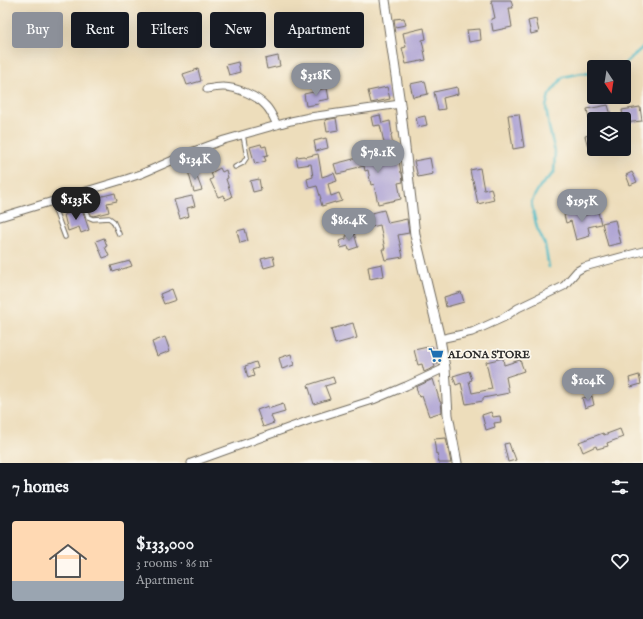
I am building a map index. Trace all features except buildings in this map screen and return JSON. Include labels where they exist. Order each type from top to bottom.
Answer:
[{"type":"street","points":[[385,0],[400,104],[415,235],[440,339],[445,368],[448,415],[457,463]]},
{"type":"street","points":[[207,89],[223,87],[233,88],[251,95],[265,105],[271,112],[277,125]]},
{"type":"street","points":[[0,217],[136,176],[224,140],[291,121],[400,104]]},
{"type":"street","points":[[440,339],[472,332],[503,318],[518,308],[564,286],[577,271],[584,267],[643,251]]},
{"type":"street","points":[[191,463],[310,420],[373,400],[445,368]]},
{"type":"lane","points":[[235,167],[243,163],[247,158],[243,135]]},
{"type":"lane","points":[[80,193],[88,217],[93,219],[109,218],[113,221],[119,234]]},
{"type":"lane","points":[[52,202],[65,237]]},
{"type":"waterway","points":[[629,60],[643,47]]},
{"type":"waterway","points":[[549,267],[545,245],[537,228],[531,202],[540,186],[554,173],[555,152],[546,107],[549,95],[563,77],[587,73]]},
{"type":"place","name":"ALONA STORE","points":[[436,355]]}]
